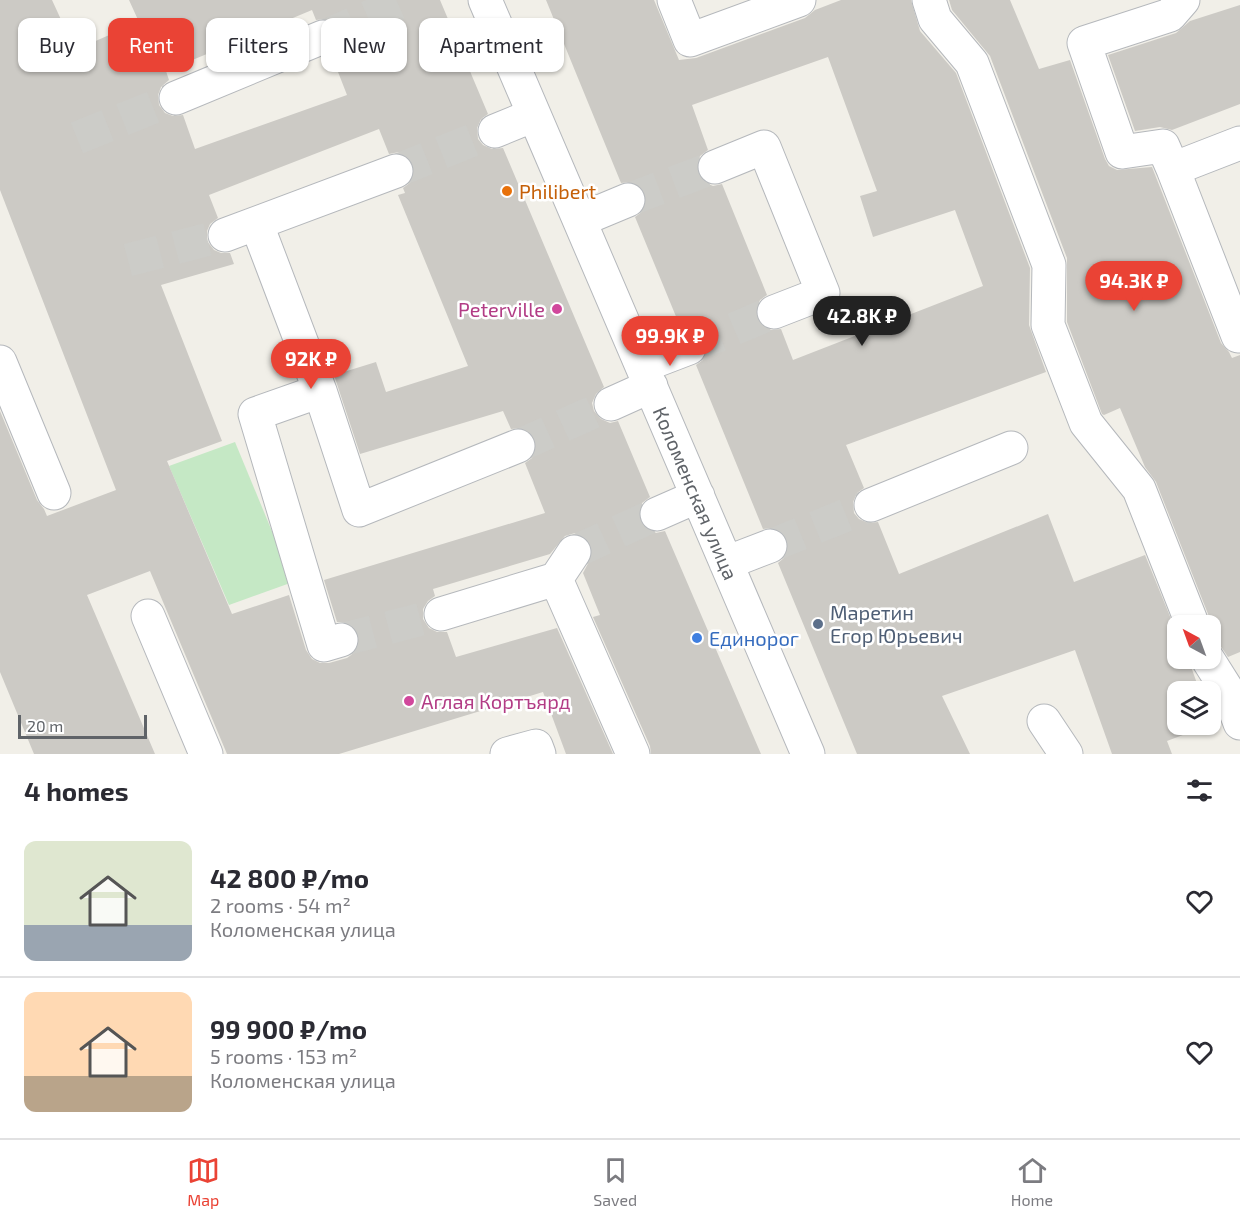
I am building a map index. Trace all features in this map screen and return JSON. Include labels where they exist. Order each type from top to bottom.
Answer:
[{"type":"street","name":"Коломенская улица","points":[[486,0],[808,754]]},
{"type":"street","points":[[674,0],[690,40],[799,0]]},
{"type":"street","points":[[928,0],[935,19],[972,63],[1049,265],[1048,325],[1086,423],[1139,489],[1189,615]]},
{"type":"street","points":[[1183,0],[1170,15],[1084,42],[1122,153],[1163,146],[1238,336],[1240,335]]},
{"type":"street","points":[[176,98],[321,38]]},
{"type":"street","points":[[495,131],[534,115]]},
{"type":"street","points":[[1173,169],[1240,143]]},
{"type":"street","points":[[715,167],[764,147],[823,293],[774,312]]},
{"type":"street","points":[[225,236],[396,171]]},
{"type":"street","points":[[580,220],[628,200]]},
{"type":"street","points":[[257,225],[320,391],[360,510],[518,446]]},
{"type":"street","points":[[611,404],[646,376],[689,348]]},
{"type":"street","points":[[0,362],[54,493]]},
{"type":"street","points":[[320,391],[255,414],[324,645],[341,640]]},
{"type":"street","points":[[870,505],[1011,448]]},
{"type":"street","points":[[657,514],[698,496]]},
{"type":"street","points":[[726,563],[770,546]]},
{"type":"street","points":[[441,614],[556,579],[574,552]]},
{"type":"street","points":[[556,579],[633,754]]},
{"type":"street","points":[[148,616],[206,754]]},
{"type":"street","points":[[1214,669],[1229,693],[1240,723]]},
{"type":"street","points":[[1044,721],[1066,754]]},
{"type":"street","points":[[507,754],[536,746],[539,754]]},
{"type":"green space","points":[[235,442],[293,582],[229,605],[169,466]]},
{"type":"building","points":[[0,0],[52,0],[60,18],[18,18],[18,72],[96,72],[96,41],[108,36],[108,72],[166,72],[169,80],[161,87],[158,95],[159,105],[165,113],[173,116],[183,115],[195,149],[347,95],[338,72],[407,72],[407,18],[321,18],[316,20],[312,10],[293,18],[206,18],[206,54],[194,59],[194,18],[137,18],[129,0],[440,0],[448,18],[419,18],[419,72],[470,72],[488,114],[481,119],[477,128],[478,139],[483,145],[492,149],[503,148],[604,387],[596,394],[592,403],[594,411],[601,419],[610,423],[618,421],[650,497],[642,503],[638,513],[640,521],[646,529],[656,533],[665,531],[761,754],[651,754],[650,746],[593,617],[600,615],[583,573],[593,554],[591,544],[585,537],[575,533],[565,536],[550,554],[433,589],[435,596],[423,609],[423,619],[429,628],[437,632],[447,632],[456,657],[557,628],[613,754],[566,754],[543,692],[339,754],[227,754],[150,571],[87,595],[155,754],[34,754],[0,672],[0,411],[37,500],[47,516],[116,490],[0,190]],"holes":[[[379,129],[389,154],[399,152],[407,156],[414,165],[415,174],[411,182],[403,188],[405,193],[398,195],[468,366],[386,392],[376,362],[334,375],[360,454],[503,411],[511,429],[521,428],[530,432],[535,438],[536,449],[532,458],[525,463],[545,513],[324,580],[337,622],[346,622],[354,627],[359,634],[359,644],[355,652],[347,658],[320,663],[312,659],[306,650],[289,595],[232,614],[167,461],[222,441],[161,285],[234,264],[230,253],[214,250],[207,241],[210,224],[218,218],[209,195]]]},
{"type":"building","points":[[546,0],[654,0],[679,60],[696,58],[805,18],[815,10],[841,0],[911,0],[920,31],[956,73],[1030,268],[1029,325],[1046,372],[846,445],[864,488],[857,493],[853,502],[854,513],[859,519],[868,523],[878,522],[899,574],[1048,514],[1074,582],[1145,555],[1169,615],[1167,615],[1167,669],[1192,669],[1196,681],[1167,681],[1167,735],[1183,735],[1167,741],[1172,754],[1112,754],[1075,650],[942,696],[970,754],[857,754],[778,563],[785,557],[788,549],[787,539],[782,532],[773,528],[763,529],[696,365],[703,360],[707,352],[706,341],[701,334],[693,330],[682,331],[635,217],[643,211],[646,203],[645,193],[639,185],[631,182],[621,183],[564,44],[564,18],[553,18]],"holes":[[[828,57],[877,191],[860,196],[873,237],[955,210],[983,286],[793,360],[781,329],[771,330],[762,326],[757,319],[756,309],[760,300],[767,295],[722,184],[713,186],[704,182],[697,174],[696,165],[700,156],[708,150],[692,105]]]},
{"type":"building","points":[[949,0],[1010,0],[1039,69],[1070,60],[1109,166],[1117,170],[1152,167],[1221,343],[1232,358],[1240,355],[1240,652],[1228,657],[1221,647],[1221,615],[1208,615],[1156,482],[1145,467],[1120,408],[1102,414],[1067,322],[1067,258],[990,56],[952,10]]},
{"type":"building","points":[[1240,5],[1240,104],[1172,130],[1160,127],[1135,131],[1108,55],[1176,33],[1190,21]]},
{"type":"tunnel","points":[[366,18],[407,0]]},
{"type":"tunnel","points":[[77,138],[176,98]]},
{"type":"tunnel","points":[[396,171],[495,131]]},
{"type":"tunnel","points":[[628,200],[715,167]]},
{"type":"tunnel","points":[[128,260],[225,235]]},
{"type":"tunnel","points":[[689,348],[774,312]]},
{"type":"tunnel","points":[[518,446],[611,404]]},
{"type":"tunnel","points":[[770,546],[871,505]]},
{"type":"tunnel","points":[[574,552],[657,514]]},
{"type":"tunnel","points":[[341,640],[441,614]]},
{"type":"place","name":"Philibert","points":[[507,191]]},
{"type":"place","name":"Peterville","points":[[557,309]]},
{"type":"place","name":"Маретин Егор Юрьевич","points":[[818,624]]},
{"type":"place","name":"Единорог","points":[[697,638]]},
{"type":"place","name":"Аглая Кортъярд","points":[[409,701]]}]
